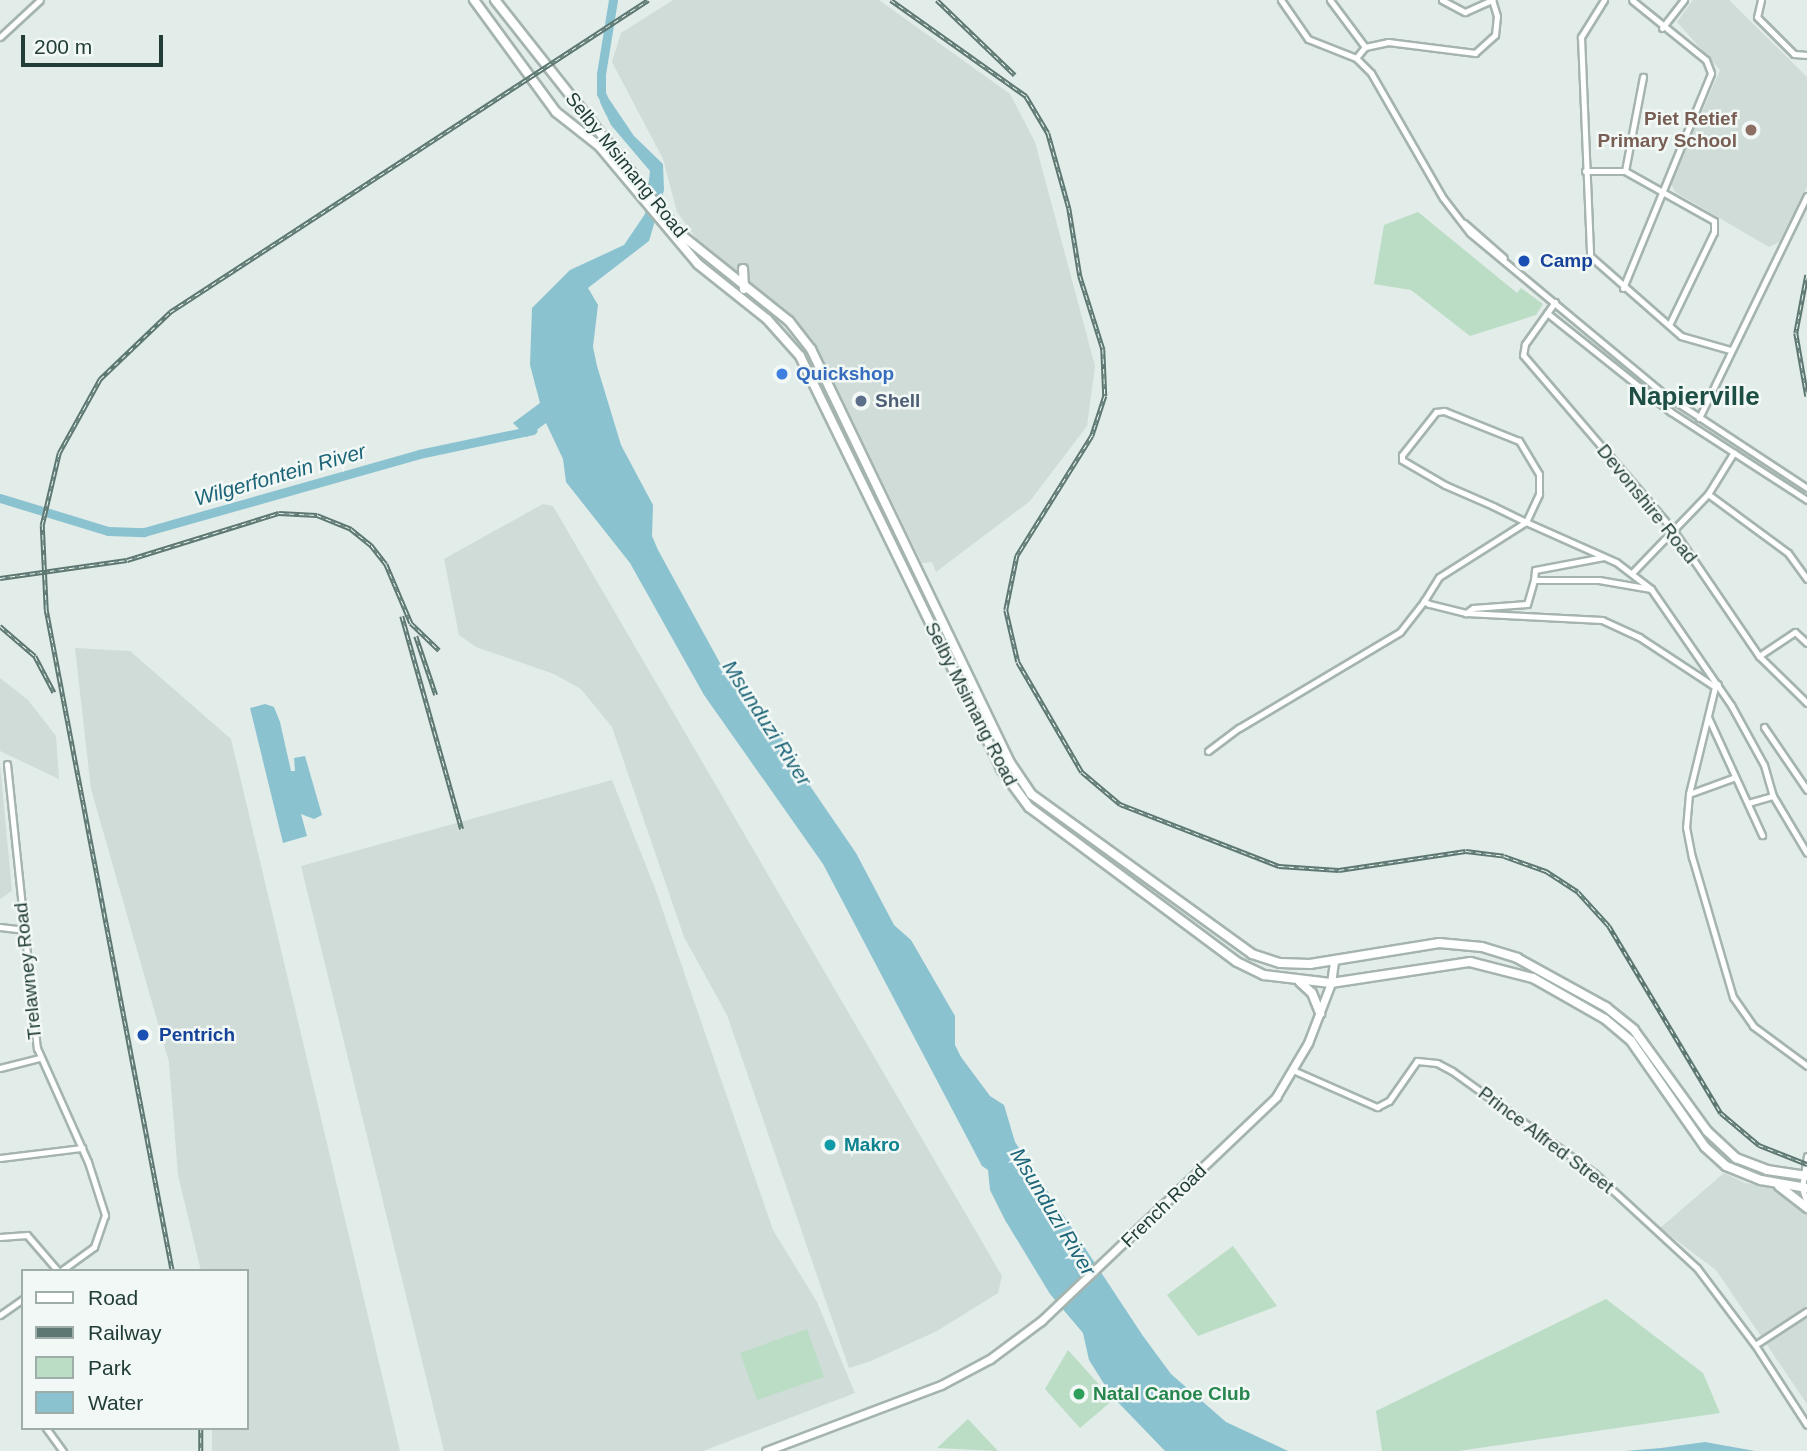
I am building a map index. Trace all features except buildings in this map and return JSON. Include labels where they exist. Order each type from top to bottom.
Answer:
[{"type":"main road","name":"Selby Msimang Road","points":[[474,0],[556,112],[598,146],[644,195]]},
{"type":"main road","name":"Selby Msimang Road","points":[[495,0],[667,224],[727,289],[779,330],[804,362],[1013,790],[1044,818],[1237,962],[1265,975],[1300,982],[1331,983],[1452,963],[1485,964],[1532,978],[1605,1019],[1631,1041],[1718,1160],[1736,1171],[1804,1188]]},
{"type":"main road","name":"Selby Msimang Road","points":[[667,224],[712,264],[789,321],[811,349],[1022,783],[1042,803],[1241,949],[1280,962],[1334,961],[1439,943],[1482,947],[1517,958],[1606,1007],[1634,1030],[1707,1131],[1736,1158],[1766,1170],[1805,1176]]},
{"type":"main road","points":[[712,264],[727,281],[727,289]]},
{"type":"main road","points":[[743,270],[744,289]]},
{"type":"main road","points":[[1300,982],[1312,993],[1320,1013]]},
{"type":"main road","points":[[1773,1182],[1807,1205]]},
{"type":"street","points":[[0,37],[40,0]]},
{"type":"street","points":[[1281,0],[1308,39],[1356,58],[1371,73],[1461,222],[1664,394],[1807,488]]},
{"type":"street","points":[[1330,0],[1365,47]]},
{"type":"street","points":[[1356,58],[1365,47],[1388,42],[1475,53],[1495,35],[1497,16],[1492,0],[1465,12],[1441,0]]},
{"type":"street","points":[[1604,0],[1581,37],[1590,256],[1623,288],[1689,340],[1730,350]]},
{"type":"street","points":[[1623,288],[1711,73],[1706,60],[1662,28],[1632,0]]},
{"type":"street","points":[[1662,28],[1684,0]]},
{"type":"street","points":[[1761,0],[1757,16],[1794,54],[1807,55]]},
{"type":"street","points":[[1625,171],[1643,77]]},
{"type":"street","points":[[1585,171],[1625,171],[1711,218],[1716,226],[1669,325]]},
{"type":"street","points":[[1699,418],[1807,196]]},
{"type":"street","name":"Devonshire Road","points":[[1555,302],[1525,344],[1523,355],[1673,530],[1759,656],[1807,704]]},
{"type":"street","points":[[1547,313],[1671,412],[1807,500]]},
{"type":"street","points":[[1208,751],[1240,727],[1400,632],[1424,601],[1433,583],[1448,570],[1527,522],[1541,482],[1524,445],[1451,412],[1436,412],[1404,451],[1402,460],[1527,522],[1604,557],[1632,573],[1651,589],[1756,748],[1773,796],[1807,853]]},
{"type":"street","points":[[1632,573],[1708,494],[1734,452]]},
{"type":"street","points":[[1708,494],[1788,553],[1807,579]]},
{"type":"street","points":[[1466,613],[1473,608],[1527,604],[1535,570],[1604,557]]},
{"type":"street","points":[[1534,580],[1599,580],[1651,589]]},
{"type":"street","points":[[1424,601],[1466,613],[1602,620],[1639,637],[1717,686]]},
{"type":"street","points":[[1759,656],[1795,632],[1807,643]]},
{"type":"street","points":[[1717,686],[1689,794],[1686,827],[1692,857],[1733,997],[1753,1026],[1807,1066]]},
{"type":"street","points":[[1708,717],[1733,778],[1762,835]]},
{"type":"street","points":[[1763,727],[1807,789]]},
{"type":"street","name":"Trelawney Road","points":[[7,764],[39,1058],[99,1189],[105,1222],[94,1247],[63,1269]]},
{"type":"street","points":[[1689,794],[1733,778]]},
{"type":"street","points":[[1748,803],[1773,796]]},
{"type":"street","points":[[0,927],[23,930]]},
{"type":"street","name":"French Road","points":[[766,1451],[941,1385],[990,1359],[1041,1321],[1264,1109],[1295,1071],[1331,983],[1334,961]]},
{"type":"street","points":[[0,1068],[39,1058]]},
{"type":"street","points":[[1800,1061],[1807,1060]]},
{"type":"street","name":"Prince Alfred Street","points":[[1295,1071],[1377,1107],[1390,1101],[1414,1063],[1441,1064],[1612,1187],[1697,1268],[1755,1345],[1807,1425]]},
{"type":"street","points":[[0,1158],[82,1148]]},
{"type":"street","points":[[1807,1156],[1804,1188],[1807,1205]]},
{"type":"street","points":[[0,1237],[27,1235],[58,1269]]},
{"type":"street","points":[[0,1315],[20,1301]]},
{"type":"street","points":[[1755,1345],[1807,1311]]},
{"type":"street","points":[[47,1430],[63,1451]]},
{"type":"shaded area","points":[[673,0],[879,0],[1010,94],[1035,142],[1095,366],[1087,426],[1030,501],[936,572],[932,562],[922,563],[815,343],[779,307],[716,266],[677,212],[663,159],[612,62],[621,33]]},
{"type":"shaded area","name":"Piet Retief Primary School","points":[[1693,0],[1729,0],[1807,77],[1807,187],[1779,242],[1769,247],[1675,192],[1671,184],[1720,70],[1677,22]]},
{"type":"shaded area","points":[[543,504],[553,506],[1002,1276],[998,1293],[937,1331],[871,1361],[849,1368],[727,1015],[684,937],[612,727],[581,689],[554,674],[476,647],[459,635],[444,559]]},
{"type":"shaded area","points":[[75,648],[130,651],[231,739],[400,1451],[212,1451],[212,1430],[248,1430],[248,1269],[201,1269],[178,1175],[169,1062],[91,789]]},
{"type":"shaded area","points":[[0,678],[28,700],[56,736],[59,779],[0,751]]},
{"type":"shaded area","points":[[0,764],[12,891],[0,899]]},
{"type":"shaded area","points":[[612,780],[656,891],[773,1230],[817,1302],[855,1393],[703,1451],[444,1451],[301,866]]},
{"type":"shaded area","points":[[1724,1173],[1745,1183],[1807,1193],[1807,1404],[1716,1270],[1660,1228]]},
{"type":"green space","points":[[1418,212],[1517,293],[1521,288],[1543,304],[1536,315],[1470,336],[1411,290],[1374,284],[1384,225]]},
{"type":"green space","points":[[1233,1246],[1277,1306],[1198,1336],[1167,1295]]},
{"type":"green space","points":[[1606,1299],[1703,1373],[1720,1413],[1458,1451],[1382,1451],[1376,1411]]},
{"type":"green space","points":[[807,1329],[824,1377],[757,1400],[740,1353]]},
{"type":"green space","name":"Natal Canoe Club","points":[[1068,1350],[1113,1400],[1080,1428],[1045,1389]]},
{"type":"green space","points":[[968,1419],[998,1451],[937,1448]]},
{"type":"water","points":[[609,99],[634,136],[663,164],[664,190],[649,241],[588,288],[598,305],[593,347],[597,366],[621,445],[653,505],[652,536],[658,550],[726,674],[783,740],[784,748],[856,853],[894,925],[911,940],[955,1016],[955,1045],[961,1057],[990,1096],[1004,1105],[1015,1142],[1143,1336],[1171,1374],[1226,1422],[1288,1451],[1165,1451],[1111,1395],[1089,1360],[1083,1333],[1050,1294],[1005,1220],[990,1190],[988,1170],[982,1166],[823,864],[704,695],[630,563],[566,482],[563,459],[546,423],[527,437],[513,423],[540,403],[530,365],[532,308],[570,270],[624,245],[645,214],[650,171],[611,125],[600,102]]},
{"type":"water","points":[[265,704],[274,707],[280,722],[291,771],[295,771],[294,758],[305,756],[322,815],[314,819],[301,814],[307,836],[283,843],[250,708]]},
{"type":"water","points":[[1705,1442],[1755,1451],[1625,1451],[1661,1448]]},
{"type":"waterway","name":"Msunduzi River","points":[[609,111],[601,93],[601,74],[613,0]]},
{"type":"waterway","name":"Wilgerfontein River","points":[[0,498],[108,531],[144,532],[419,454],[533,430]]},
{"type":"railway","points":[[172,1269],[46,610],[42,525],[59,453],[100,379],[170,312],[648,0]]},
{"type":"railway","points":[[891,0],[1026,96],[1048,133],[1069,208],[1080,276],[1103,349],[1105,396],[1092,436],[1017,556],[1006,610],[1018,662],[1082,772],[1120,804],[1279,866],[1339,870],[1466,851],[1504,856],[1546,871],[1578,892],[1609,926],[1721,1113],[1759,1145],[1807,1164]]},
{"type":"railway","points":[[937,0],[1015,75]]},
{"type":"railway","points":[[1807,275],[1796,333],[1807,396]]},
{"type":"railway","points":[[0,578],[127,560],[279,513],[317,515],[351,529],[371,545],[386,564],[411,623],[439,650]]},
{"type":"railway","points":[[402,616],[462,829]]},
{"type":"railway","points":[[0,626],[35,656],[54,692]]},
{"type":"railway","points":[[416,636],[436,695]]},
{"type":"railway","points":[[201,1430],[201,1451]]},
{"type":"place","name":"Piet Retief Primary School","points":[[1751,130]]},
{"type":"place","name":"Camp","points":[[1524,261]]},
{"type":"place","name":"Quickshop","points":[[782,374]]},
{"type":"place","name":"Shell","points":[[861,401]]},
{"type":"place","name":"Pentrich","points":[[143,1035]]},
{"type":"place","name":"Makro","points":[[830,1145]]},
{"type":"place","name":"Natal Canoe Club","points":[[1079,1394]]},
{"type":"district","name":"Napierville","points":[[1694,397]]}]
